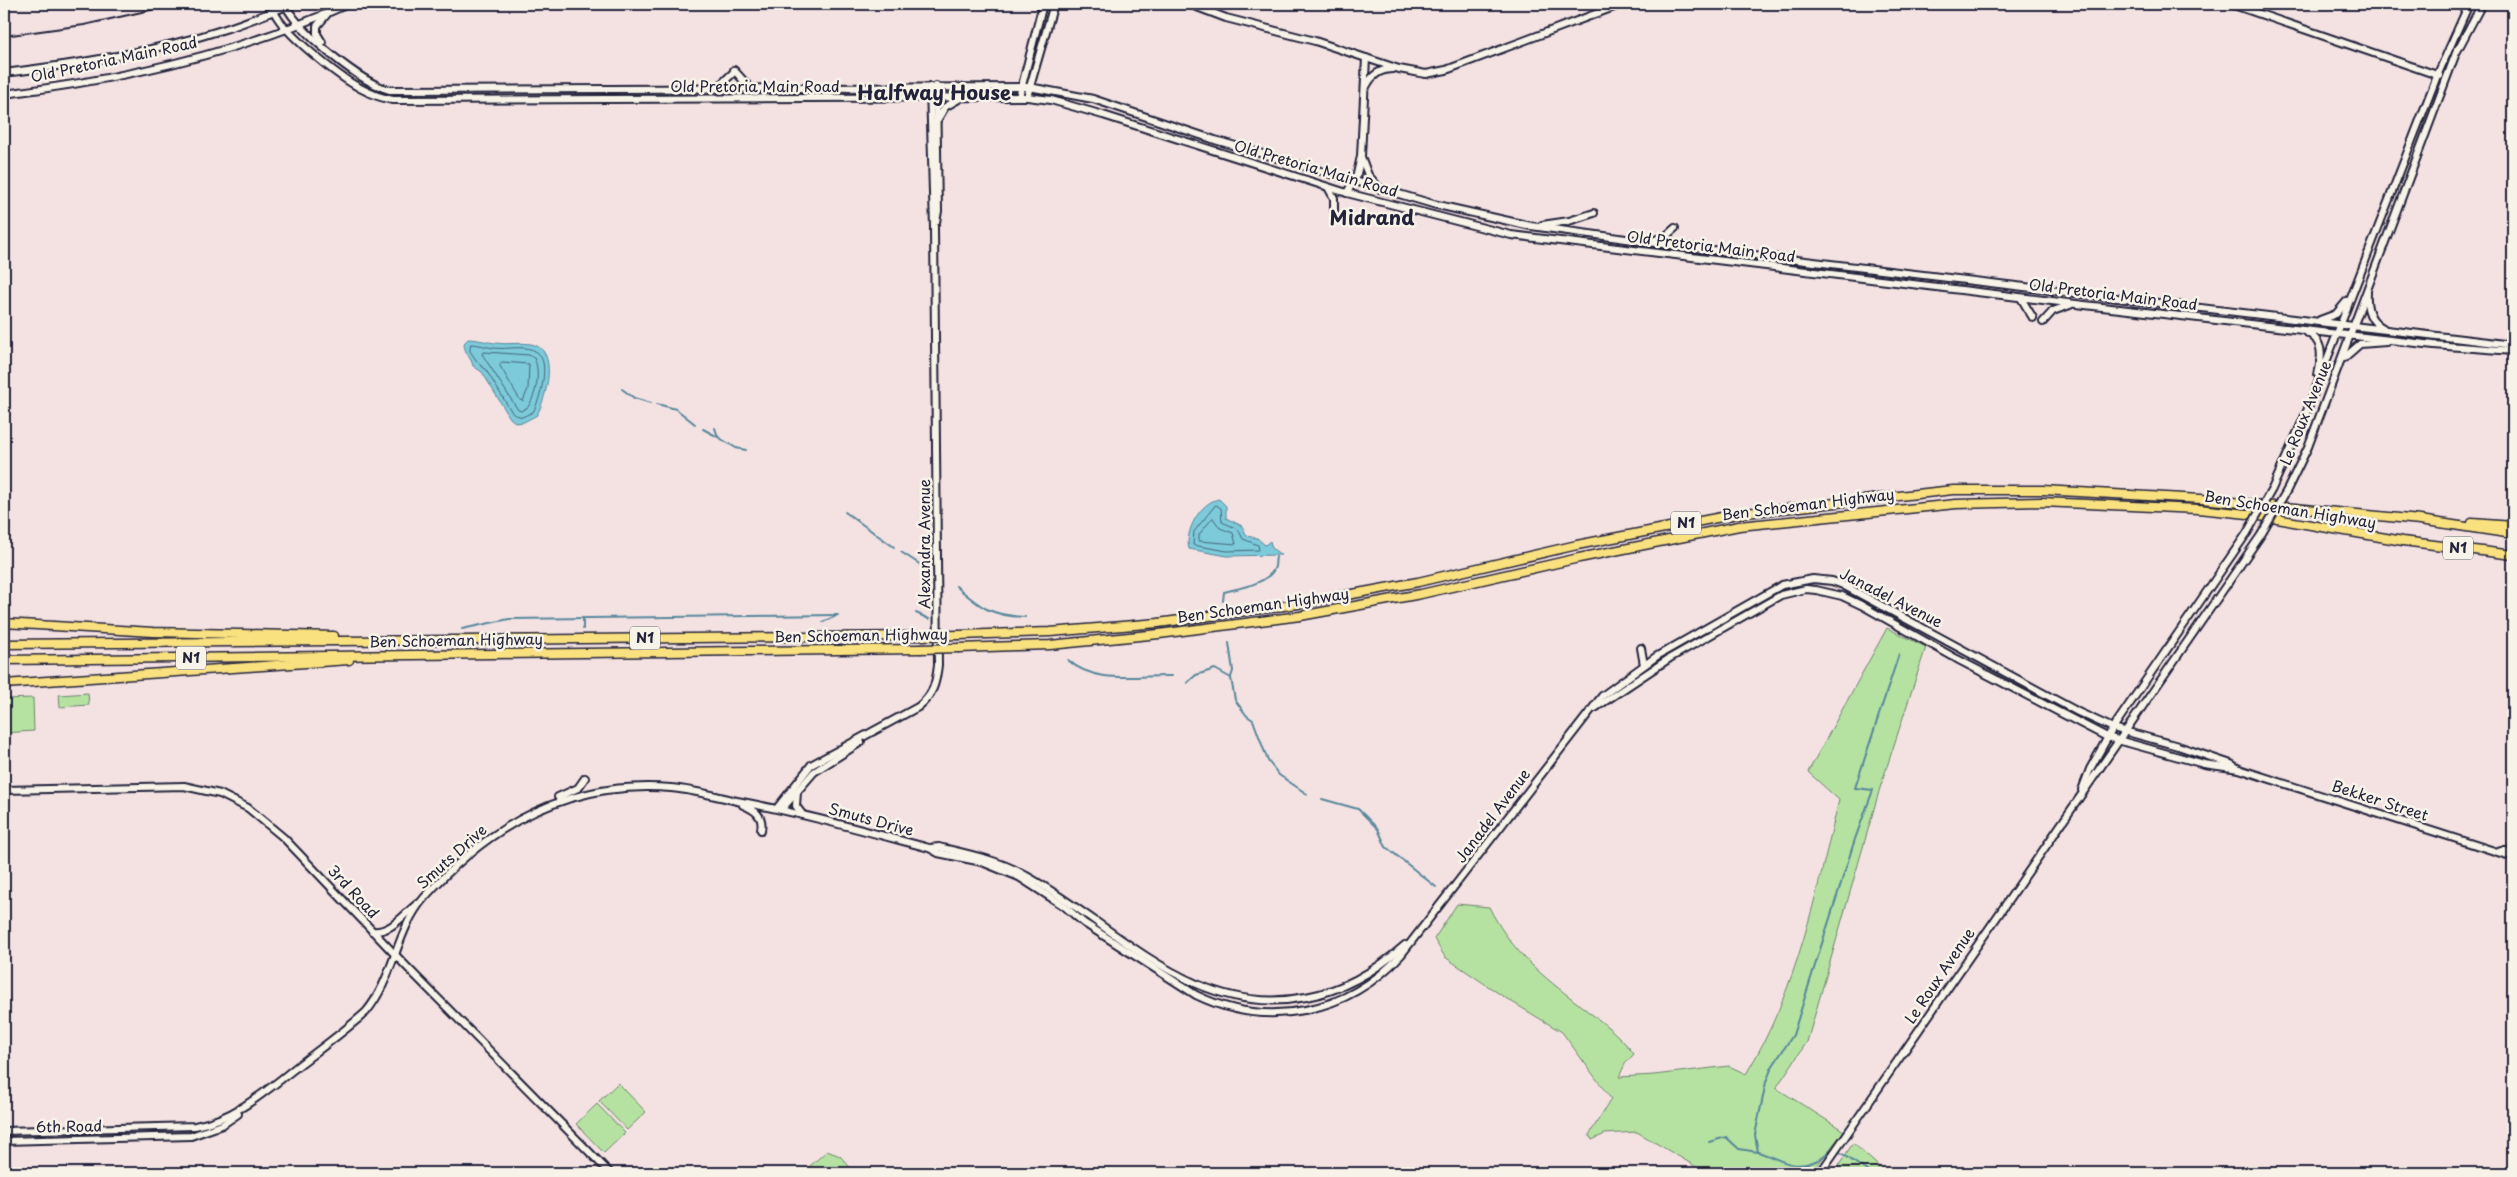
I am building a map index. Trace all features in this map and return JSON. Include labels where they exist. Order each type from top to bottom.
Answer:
[{"type":"highway","name":"Ben Schoeman Highway","points":[[4,644],[960,636],[1050,632],[1158,623],[1298,604],[1418,582],[1577,546],[1737,514],[1953,490],[2123,493],[2420,520],[2513,534]]},
{"type":"highway","name":"Ben Schoeman Highway","points":[[4,660],[920,649],[1060,644],[1159,634],[1300,616],[1412,596],[1588,556],[1739,526],[1956,504],[2042,502],[2198,509],[2248,514],[2403,541],[2513,555]]},
{"type":"highway","points":[[2420,520],[2513,526]]},
{"type":"highway","points":[[2403,541],[2513,560]]},
{"type":"highway","points":[[4,623],[162,632],[331,636],[370,640]]},
{"type":"highway","points":[[4,684],[271,664],[322,663],[378,656]]},
{"type":"main road","points":[[1027,97],[1025,86],[1043,4]]},
{"type":"main road","points":[[1020,97],[1054,4]]},
{"type":"main road","points":[[1189,4],[1196,5],[1226,18],[1315,41],[1399,69],[1426,74],[1446,70],[1622,4]]},
{"type":"main road","points":[[2231,4],[2446,81]]},
{"type":"main road","name":"Le Roux Avenue","points":[[2081,794],[2090,769],[2107,737],[2247,533],[2272,489],[2338,334],[2437,78],[2469,4]]},
{"type":"main road","name":"Le Roux Avenue","points":[[1820,1173],[2262,535],[2308,447],[2368,283],[2384,247],[2460,43],[2482,4]]},
{"type":"main road","name":"Old Pretoria Main Road","points":[[4,73],[71,64],[178,42],[226,29],[289,5],[297,23],[328,51],[371,83],[401,91],[1025,86],[1093,99],[1354,182],[1434,204],[1531,226],[1643,242],[2341,324],[2513,350]]},
{"type":"main road","points":[[328,51],[318,36],[317,26],[323,18],[346,5]]},
{"type":"main road","name":"Old Pretoria Main Road","points":[[4,94],[79,83],[143,70],[218,50],[346,5]]},
{"type":"main road","name":"Old Pretoria Main Road","points":[[274,11],[284,28],[356,86],[377,96],[398,100],[1027,97],[1051,100],[1347,193],[1511,234],[2076,304],[2417,343],[2513,350]]},
{"type":"main road","points":[[1347,193],[1354,182],[1361,156],[1366,58]]},
{"type":"main road","points":[[1364,94],[1375,74],[1382,70],[1399,69]]},
{"type":"main road","points":[[717,88],[727,81],[734,71],[750,88]]},
{"type":"main road","name":"Alexandra Avenue","points":[[933,86],[938,120],[938,211],[934,228]]},
{"type":"main road","points":[[938,120],[945,107],[962,97]]},
{"type":"main road","name":"Alexandra Avenue","points":[[779,809],[812,765],[874,732],[924,702],[936,684],[938,665],[934,228],[932,209],[934,98]]},
{"type":"main road","points":[[1361,156],[1368,175],[1380,189]]},
{"type":"main road","points":[[1327,187],[1334,198],[1334,212]]},
{"type":"main road","points":[[1531,226],[1569,221],[1594,213]]},
{"type":"main road","points":[[1643,242],[1662,238],[1675,228]]},
{"type":"main road","points":[[2368,283],[2368,311],[2376,324],[2385,330]]},
{"type":"main road","points":[[2303,320],[2318,321],[2332,316],[2342,309],[2352,294]]},
{"type":"main road","points":[[2020,297],[2025,302],[2032,318]]},
{"type":"main road","points":[[2044,322],[2057,309],[2076,304]]},
{"type":"main road","points":[[2296,329],[2314,337],[2322,352],[2314,393]]},
{"type":"main road","points":[[2338,369],[2348,353],[2363,343],[2417,343]]},
{"type":"main road","name":"Janadel Avenue","points":[[1282,1012],[1321,1006],[1352,994],[1375,980],[1390,967],[1420,932],[1586,714],[1602,696],[1644,665],[1782,585],[1798,580],[1822,580],[1854,591],[2078,712],[2113,728],[2126,731]]},
{"type":"main road","name":"Janadel Avenue","points":[[1586,714],[1632,682],[1706,637],[1782,595],[1806,589],[1826,591],[1861,605],[1957,659],[2119,742]]},
{"type":"main road","points":[[1640,648],[1644,665]]},
{"type":"main road","name":"Bekker Street","points":[[2126,731],[2178,746],[2231,764],[2239,769]]},
{"type":"main road","points":[[779,809],[819,768],[874,732]]},
{"type":"main road","name":"Bekker Street","points":[[2119,742],[2204,764],[2239,769],[2513,857]]},
{"type":"main road","points":[[543,808],[578,788],[585,778]]},
{"type":"main road","name":"3rd Road","points":[[4,790],[166,786],[200,789],[220,794],[248,808],[268,823],[610,1173]]},
{"type":"main road","name":"Smuts Drive","points":[[134,1138],[200,1134],[222,1125],[366,1012],[379,994],[414,912],[425,896],[491,837],[543,808],[579,795],[629,787],[671,788],[704,792],[802,814],[929,848],[938,853],[982,862],[1019,877],[1064,906],[1084,923],[1196,995],[1212,1003],[1238,1012],[1282,1012]]},
{"type":"main road","points":[[798,788],[795,799],[796,806],[802,814]]},
{"type":"main road","points":[[733,800],[757,813],[763,824],[762,830]]},
{"type":"main road","name":"Smuts Drive","points":[[929,848],[939,847],[976,856],[1002,864],[1024,874],[1162,967],[1204,988],[1245,1000],[1283,1001]]},
{"type":"main road","points":[[2493,851],[2513,851]]},
{"type":"main road","points":[[372,931],[382,931],[390,928],[425,896]]},
{"type":"main road","name":"Janadel Avenue","points":[[1283,1001],[1321,994],[1360,979],[1394,955],[1420,932]]},
{"type":"main road","name":"Smuts Drive","points":[[134,1128],[205,1124],[236,1112],[256,1099]]},
{"type":"main road","name":"6th Road","points":[[4,1131],[134,1128]]},
{"type":"main road","name":"6th Road","points":[[4,1141],[134,1138]]},
{"type":"green space","points":[[1887,628],[1926,647],[1880,788],[1807,1042],[1776,1088],[1844,1131],[1811,1173],[1715,1173],[1700,1169],[1637,1132],[1605,1134],[1592,1140],[1589,1135],[1611,1099],[1562,1032],[1507,999],[1445,957],[1434,939],[1457,904],[1489,907],[1505,934],[1524,957],[1546,978],[1612,1031],[1634,1054],[1625,1064],[1619,1077],[1729,1066],[1746,1074],[1764,1042],[1792,975],[1813,906],[1839,800],[1808,772]]},
{"type":"green space","points":[[88,693],[89,705],[60,707],[59,695]]},
{"type":"green space","points":[[33,698],[34,731],[4,733],[4,699]]},
{"type":"green space","points":[[618,1083],[646,1112],[627,1130],[599,1101]]},
{"type":"green space","points":[[597,1104],[625,1133],[604,1153],[576,1124]]},
{"type":"green space","points":[[1853,1143],[1886,1173],[1834,1173]]},
{"type":"green space","points":[[827,1151],[840,1156],[855,1173],[802,1173]]},
{"type":"water","points":[[468,339],[500,344],[531,344],[540,348],[548,364],[548,375],[544,397],[537,415],[524,422],[516,423],[510,418],[482,372],[473,366],[464,346]]},
{"type":"water","points":[[1219,499],[1226,506],[1226,518],[1242,526],[1247,536],[1257,538],[1265,545],[1270,541],[1272,548],[1281,555],[1227,556],[1189,549],[1189,534],[1195,519],[1212,501]]},
{"type":"waterway","points":[[622,389],[634,398],[651,403]]},
{"type":"waterway","points":[[657,404],[676,409],[695,424]]},
{"type":"waterway","points":[[715,428],[718,437],[736,448],[746,450]]},
{"type":"waterway","points":[[703,429],[718,437]]},
{"type":"waterway","points":[[845,512],[894,547]]},
{"type":"waterway","points":[[901,552],[927,569]]},
{"type":"waterway","points":[[1223,601],[1224,592],[1252,585],[1270,574],[1275,568],[1276,557]]},
{"type":"waterway","points":[[956,586],[972,600],[987,609],[1003,615],[1025,617]]},
{"type":"waterway","points":[[916,613],[929,619]]},
{"type":"waterway","points":[[462,629],[509,619],[838,615]]},
{"type":"waterway","points":[[823,622],[836,616]]},
{"type":"waterway","points":[[583,619],[583,629]]},
{"type":"waterway","points":[[1229,643],[1233,671],[1231,677]]},
{"type":"waterway","points":[[1870,1173],[1834,1148],[1820,1159],[1809,1163],[1801,1165],[1787,1163],[1758,1152],[1755,1135],[1766,1082],[1772,1067],[1793,1035],[1855,839],[1873,790],[1855,788],[1899,654]]},
{"type":"waterway","points":[[1068,660],[1079,668],[1104,676],[1172,676]]},
{"type":"waterway","points":[[1187,683],[1196,675],[1215,669],[1231,678],[1235,700],[1247,716],[1253,720],[1268,761],[1279,775],[1307,794]]},
{"type":"waterway","points":[[1322,799],[1358,809],[1378,829],[1386,847],[1436,887]]},
{"type":"waterway","points":[[1709,1142],[1726,1137],[1739,1149],[1758,1152]]},
{"type":"railway","points":[[4,36],[84,25],[177,4]]},
{"type":"district","name":"Halfway House","points":[[934,93]]},
{"type":"district","name":"Midrand","points":[[1372,218]]}]
